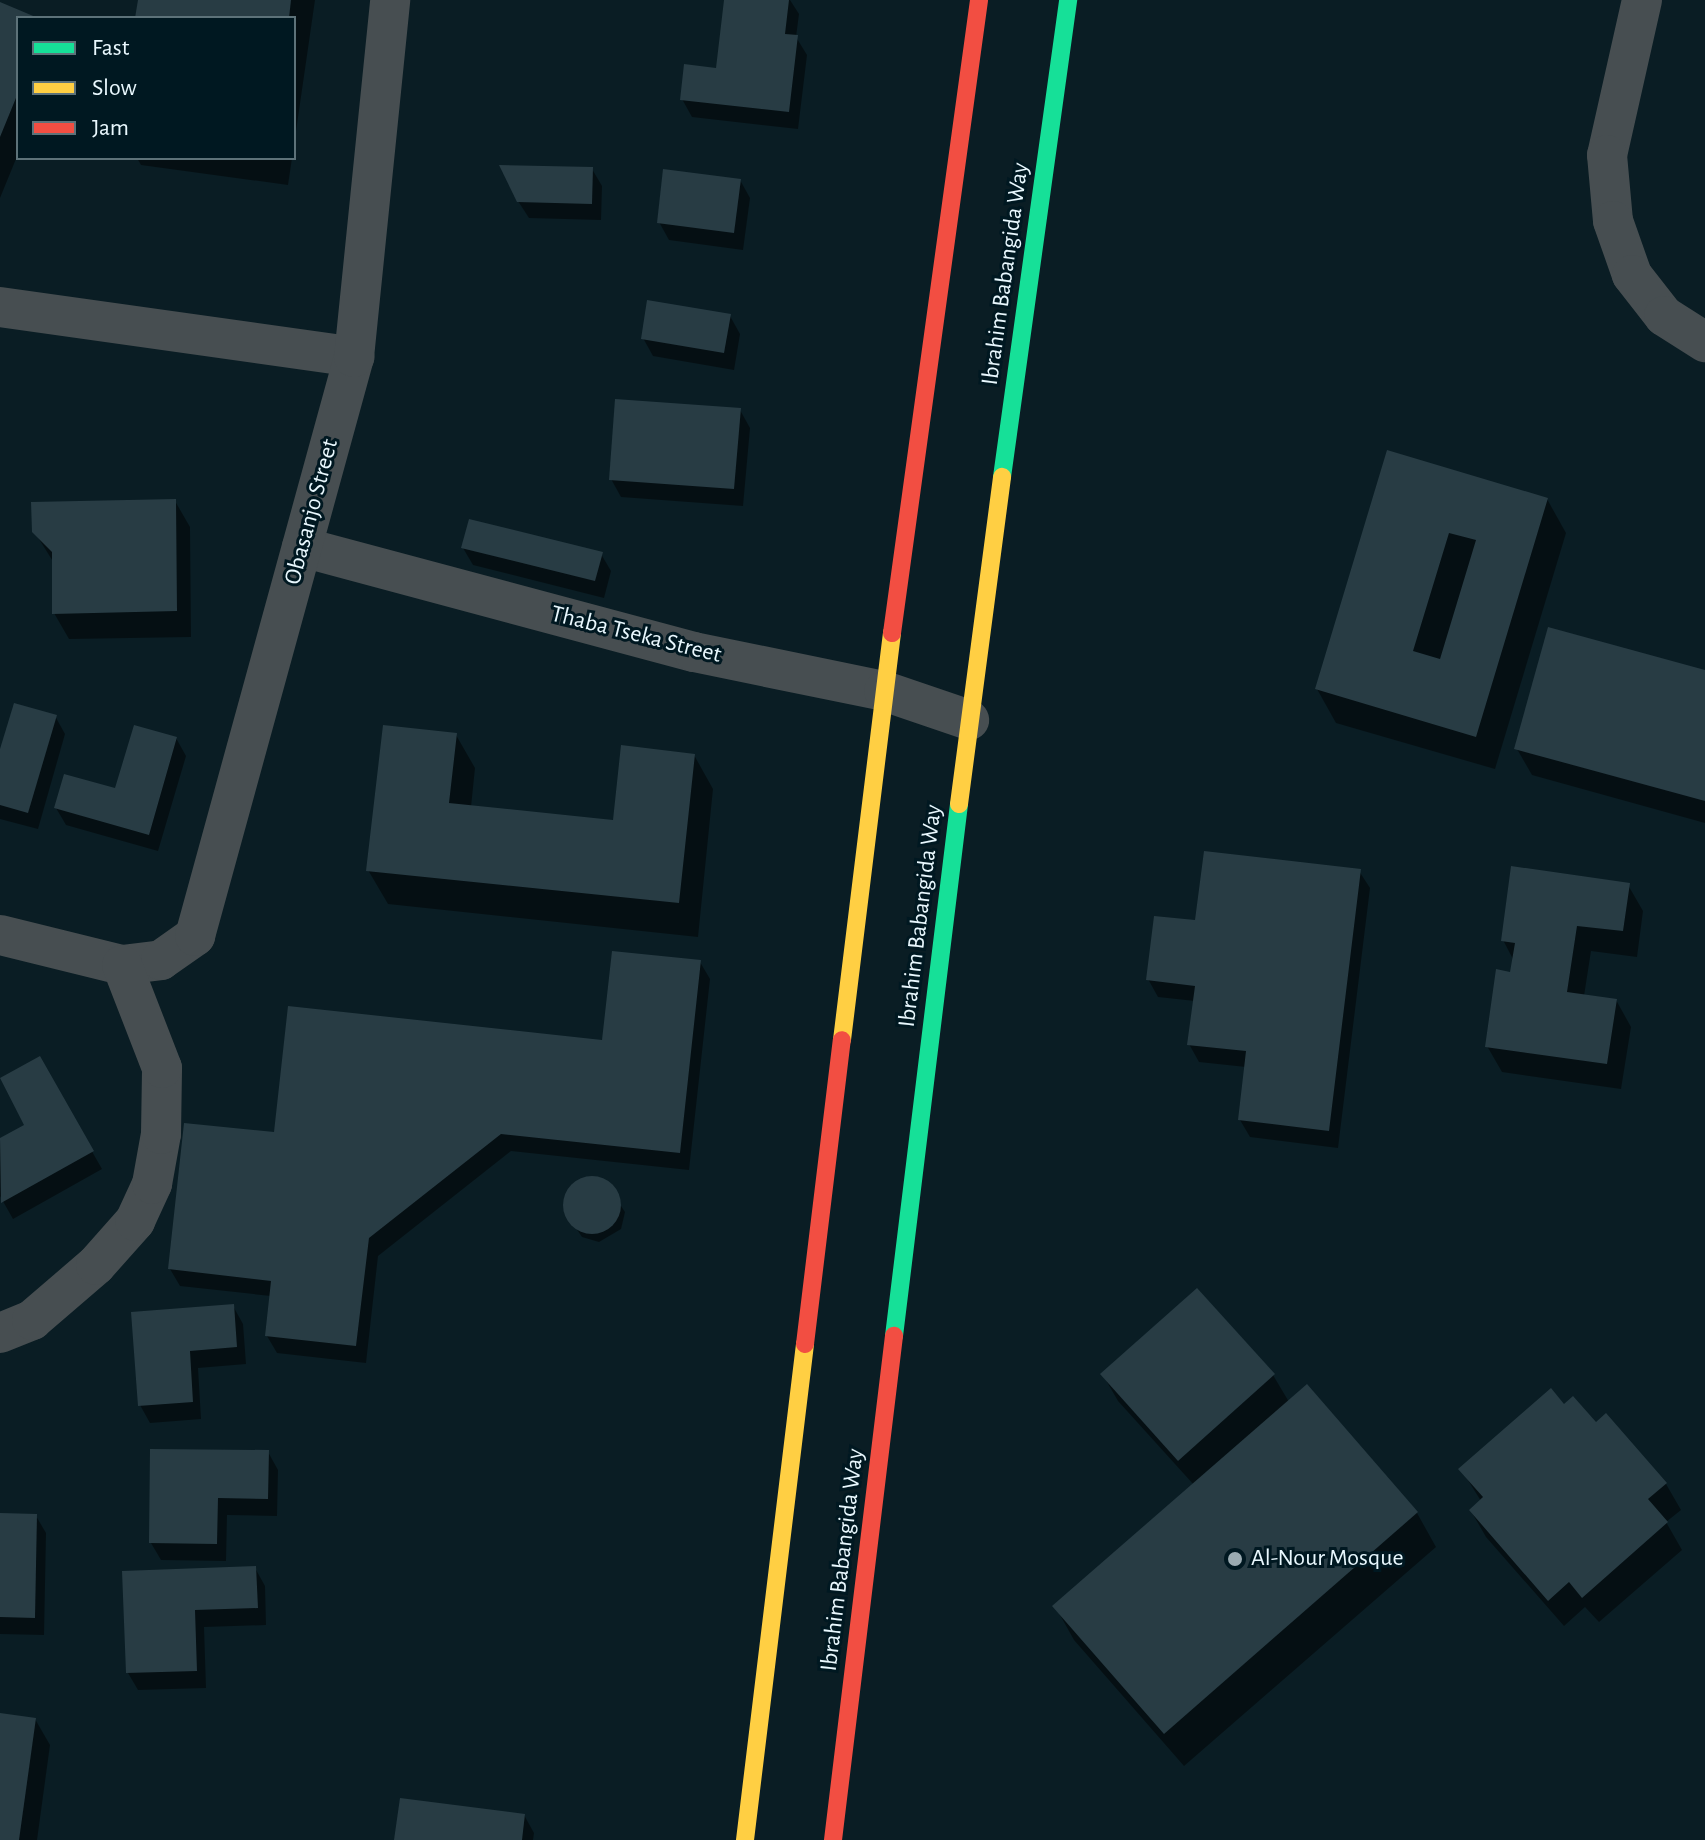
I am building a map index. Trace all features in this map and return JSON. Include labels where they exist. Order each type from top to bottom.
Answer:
[{"type":"main road","points":[[745,1840],[884,691],[979,0]]},
{"type":"main road","name":"Ibrahim Babangida Way","points":[[833,1840],[969,720],[1068,0]]},
{"type":"street","name":"Obasanjo Street","points":[[0,935],[122,965],[161,960],[195,936],[354,357],[390,0]]},
{"type":"street","points":[[1642,0],[1607,155],[1613,221],[1632,275],[1664,316],[1705,342]]},
{"type":"street","points":[[0,307],[354,357]]},
{"type":"street","name":"Thaba Tseka Street","points":[[302,547],[694,652],[884,691],[969,720]]},
{"type":"street","points":[[0,1333],[32,1320],[96,1265],[135,1221],[152,1184],[161,1134],[162,1068],[122,965]]},
{"type":"building","points":[[138,0],[291,0],[289,16],[135,16]]},
{"type":"building","points":[[724,0],[789,0],[785,34],[798,35],[789,112],[680,100],[684,64],[716,68]]},
{"type":"building","points":[[0,2],[33,16],[16,16],[16,98],[0,137]]},
{"type":"building","points":[[499,165],[593,167],[592,204],[517,202]]},
{"type":"building","points":[[663,169],[741,179],[734,233],[657,223]]},
{"type":"building","points":[[647,300],[731,314],[724,353],[641,339]]},
{"type":"building","points":[[615,399],[741,408],[734,489],[609,480]]},
{"type":"building","points":[[1387,450],[1548,498],[1476,737],[1315,689]],"holes":[[[1449,533],[1476,540],[1440,659],[1413,651]]]},
{"type":"building","points":[[176,499],[177,611],[52,614],[52,552],[32,532],[31,502]]},
{"type":"building","points":[[469,519],[603,552],[595,581],[461,548]]},
{"type":"building","points":[[1548,627],[1705,670],[1705,801],[1514,749]]},
{"type":"building","points":[[14,703],[57,715],[28,813],[0,805],[0,749]]},
{"type":"building","points":[[134,725],[177,737],[149,835],[54,808],[64,774],[115,788]]},
{"type":"building","points":[[383,725],[457,733],[449,803],[613,820],[621,745],[695,754],[679,903],[366,871]]},
{"type":"building","points":[[1204,851],[1361,869],[1329,1131],[1238,1120],[1246,1051],[1187,1045],[1195,986],[1146,980],[1154,916],[1195,920]]},
{"type":"building","points":[[1511,866],[1630,883],[1623,931],[1577,926],[1567,992],[1617,999],[1607,1064],[1485,1047],[1496,969],[1510,972],[1515,943],[1501,941]]},
{"type":"building","points":[[612,951],[701,960],[680,1153],[501,1134],[369,1238],[356,1346],[265,1336],[271,1281],[168,1269],[184,1123],[274,1132],[288,1006],[602,1040]]},
{"type":"building","points":[[40,1056],[94,1151],[1,1203],[0,1138],[24,1125],[0,1078]]},
{"type":"building","points":[[592,1176],[603,1178],[612,1185],[619,1194],[619,1216],[612,1225],[603,1232],[592,1234],[581,1232],[572,1225],[565,1216],[563,1205],[565,1194],[572,1185],[581,1178]]},
{"type":"building","points":[[1197,1288],[1275,1374],[1178,1461],[1100,1374]]},
{"type":"building","points":[[234,1304],[237,1347],[190,1351],[193,1402],[138,1406],[131,1312]]},
{"type":"building","name":"Al-Nour Mosque","points":[[1307,1384],[1418,1512],[1164,1734],[1052,1606]]},
{"type":"building","points":[[1551,1388],[1564,1404],[1573,1396],[1596,1422],[1606,1413],[1667,1483],[1648,1499],[1668,1522],[1582,1598],[1569,1582],[1548,1601],[1469,1510],[1483,1497],[1458,1469]]},
{"type":"building","points":[[150,1449],[269,1450],[268,1499],[218,1498],[217,1544],[149,1543]]},
{"type":"building","points":[[0,1513],[37,1514],[35,1618],[0,1617]]},
{"type":"building","points":[[256,1566],[258,1608],[195,1610],[197,1671],[126,1673],[122,1571]]},
{"type":"building","points":[[0,1713],[36,1718],[19,1840],[0,1840]]},
{"type":"building","points":[[400,1798],[525,1814],[522,1840],[394,1840]]},
{"type":"traffic: fast","points":[[1002,477],[1068,0]]},
{"type":"traffic: fast","points":[[894,1336],[959,804]]},
{"type":"traffic: slow","points":[[959,804],[1002,477]]},
{"type":"traffic: slow","points":[[842,1040],[892,633]]},
{"type":"traffic: slow","points":[[745,1840],[805,1344]]},
{"type":"traffic: jam","points":[[892,633],[979,0]]},
{"type":"traffic: jam","points":[[805,1344],[842,1040]]},
{"type":"traffic: jam","points":[[833,1840],[894,1336]]},
{"type":"place","name":"Al-Nour Mosque","points":[[1235,1559]]}]
